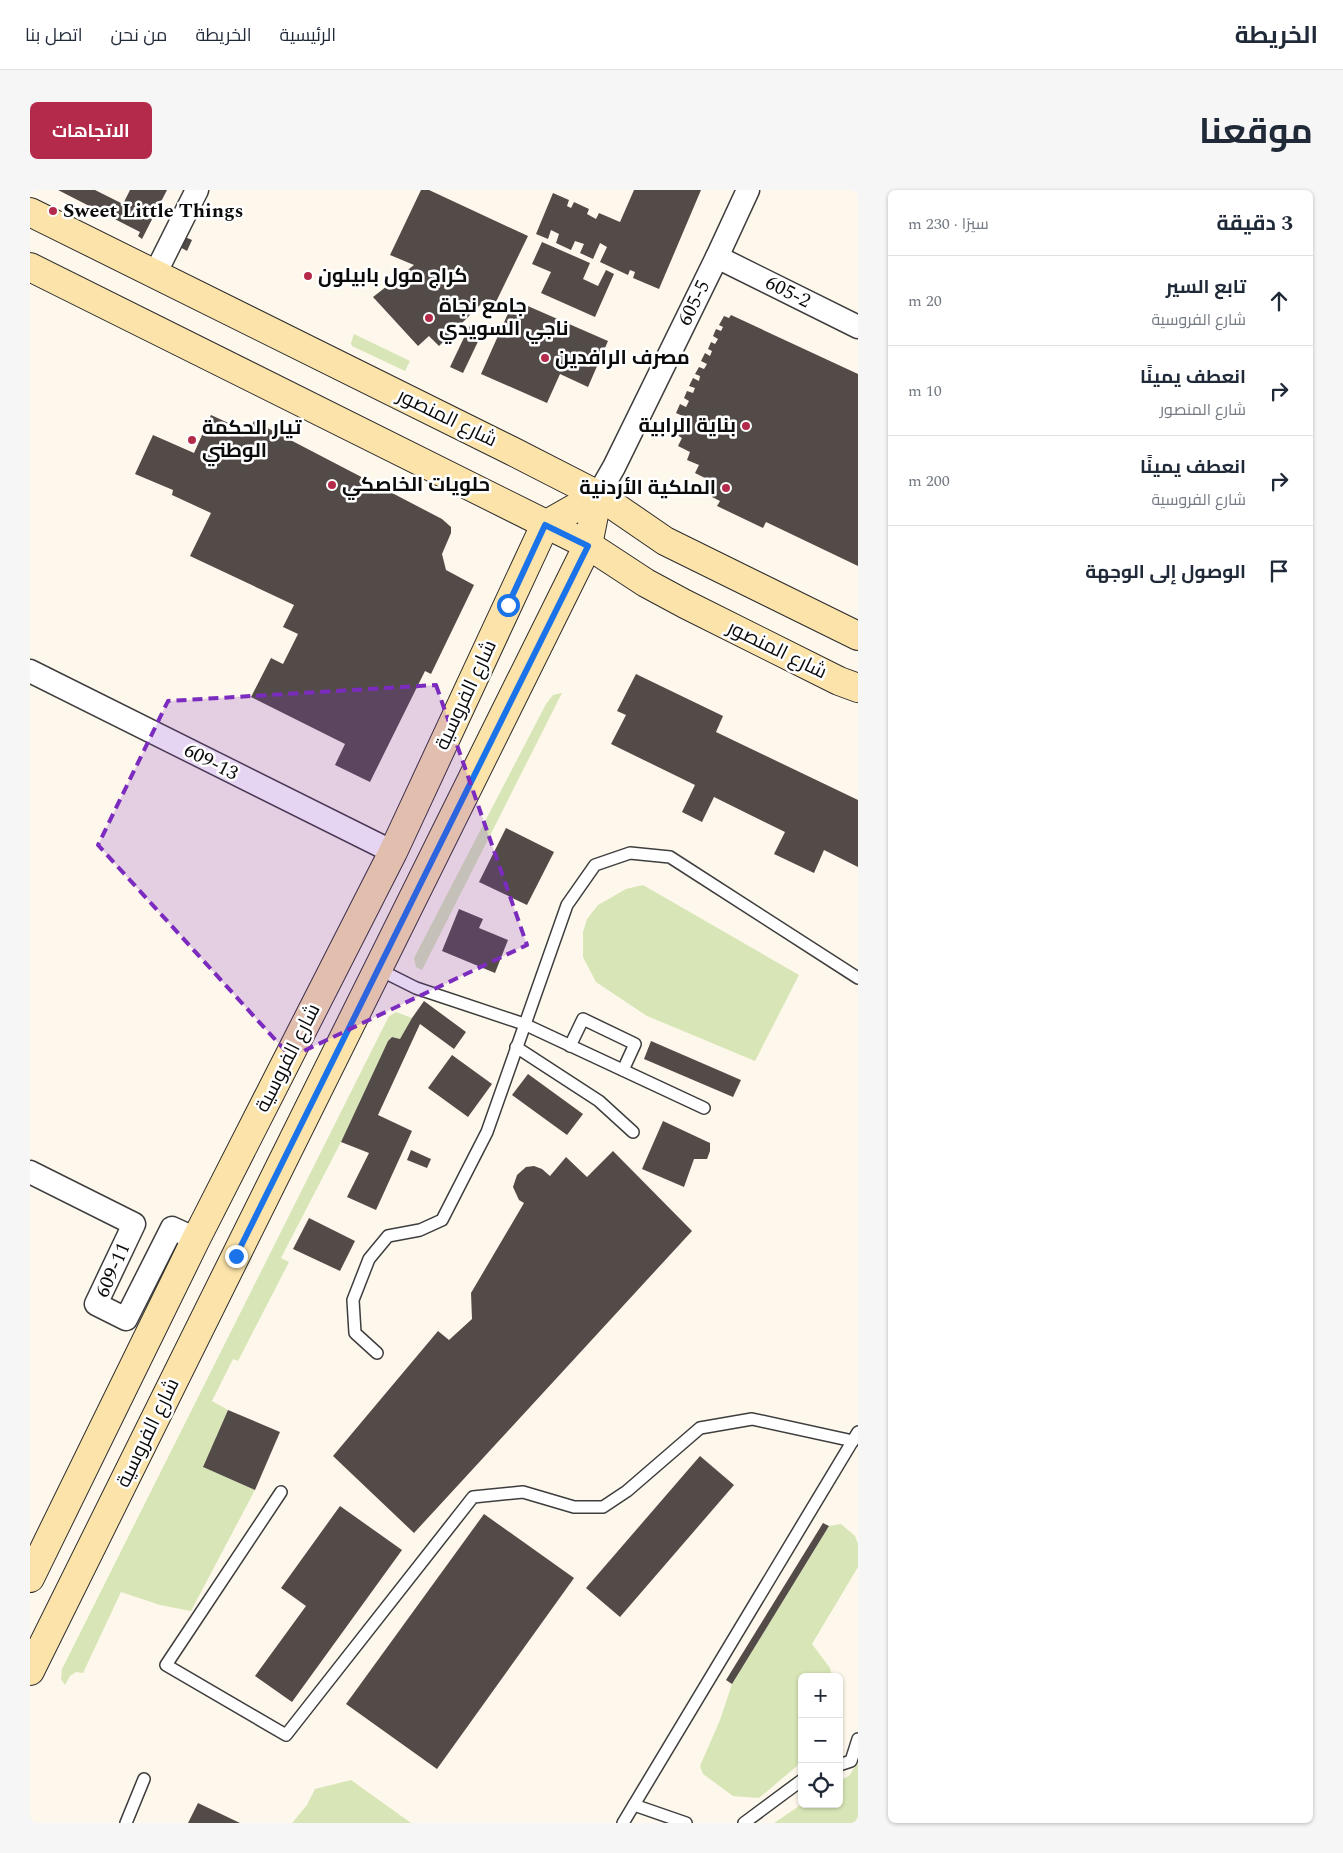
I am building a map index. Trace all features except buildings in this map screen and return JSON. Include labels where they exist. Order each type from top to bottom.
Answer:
[{"type":"street","points":[[155,274],[197,190]]},
{"type":"street","name":"605-5","points":[[598,495],[614,467],[748,190]]},
{"type":"street","name":"شارع المنصور","points":[[30,212],[495,442],[598,495],[664,541],[858,636]]},
{"type":"street","name":"605-2","points":[[717,257],[858,327]]},
{"type":"street","name":"شارع المنصور","points":[[30,267],[588,546],[646,583],[685,604],[839,681],[858,688]]},
{"type":"street","points":[[545,525],[598,495]]},
{"type":"street","name":"شارع الفروسية","points":[[30,1671],[588,546],[598,495]]},
{"type":"street","name":"شارع الفروسية","points":[[30,1578],[196,1239],[393,852],[545,525]]},
{"type":"street","name":"609-13","points":[[30,671],[393,852]]},
{"type":"street","name":"609-11","points":[[30,1172],[134,1224],[96,1304],[126,1319],[172,1228],[196,1239]]},
{"type":"lane","points":[[377,1353],[355,1333],[353,1300],[369,1259],[388,1236],[420,1230],[442,1220],[487,1132],[567,905],[595,866],[630,853],[670,857],[858,978]]},
{"type":"lane","points":[[378,969],[416,988],[524,1024],[704,1108]]},
{"type":"lane","points":[[570,1046],[583,1019],[635,1044],[622,1070]]},
{"type":"lane","points":[[516,1047],[599,1101],[633,1132]]},
{"type":"lane","points":[[281,1492],[166,1665],[286,1735],[473,1497],[523,1492],[574,1507],[603,1507],[627,1491],[700,1428],[752,1419],[855,1437],[623,1823]]},
{"type":"lane","points":[[843,1764],[851,1761],[858,1739]]},
{"type":"lane","points":[[126,1823],[144,1779]]},
{"type":"lane","points":[[744,1823],[798,1783]]},
{"type":"lane","points":[[634,1805],[686,1823]]},
{"type":"highlighted area","points":[[436,685],[527,945],[291,1057],[98,845],[168,701]]},
{"type":"green space","points":[[354,334],[410,361],[405,371],[352,346]]},
{"type":"green space","points":[[562,693],[422,970],[416,967],[414,958],[546,704],[553,695]]},
{"type":"green space","points":[[643,885],[799,975],[755,1061],[647,1016],[596,982],[583,957],[583,932],[587,919],[598,905],[626,889]]},
{"type":"green space","points":[[396,1012],[412,1018],[400,1039],[392,1037],[388,1041],[341,1142],[281,1258],[289,1262],[238,1361],[233,1359],[212,1401],[228,1410],[203,1467],[255,1490],[191,1611],[160,1605],[121,1592],[83,1673],[76,1672],[70,1676],[65,1685],[61,1679],[62,1669],[389,1016]]},
{"type":"green space","points":[[841,1524],[855,1536],[858,1544],[858,1567],[812,1644],[830,1668],[831,1673],[798,1673],[797,1766],[759,1798],[733,1796],[703,1774],[700,1766],[720,1720],[732,1684],[829,1526]]},
{"type":"green space","points":[[858,1762],[858,1823],[774,1823],[798,1807],[843,1808],[843,1779],[849,1776]]},
{"type":"green space","points":[[351,1780],[411,1823],[292,1823],[307,1805],[315,1789]]},
{"type":"place","name":"Sweet Little Things","points":[[53,211]]},
{"type":"place","name":"كراج مول بابيلون","points":[[308,276]]},
{"type":"place","name":"جامع نجاة ناجي السويدي","points":[[429,318]]},
{"type":"place","name":"مصرف الرافدين","points":[[545,358]]},
{"type":"place","name":"بناية الرابية","points":[[746,426]]},
{"type":"place","name":"تيار الحكمة الوطني","points":[[192,440]]},
{"type":"place","name":"حلويات الخاصكي","points":[[332,485]]},
{"type":"place","name":"الملكية الأردنية","points":[[726,488]]},
{"type":"route","points":[[236,1256],[588,546],[545,525],[508,605]]}]
